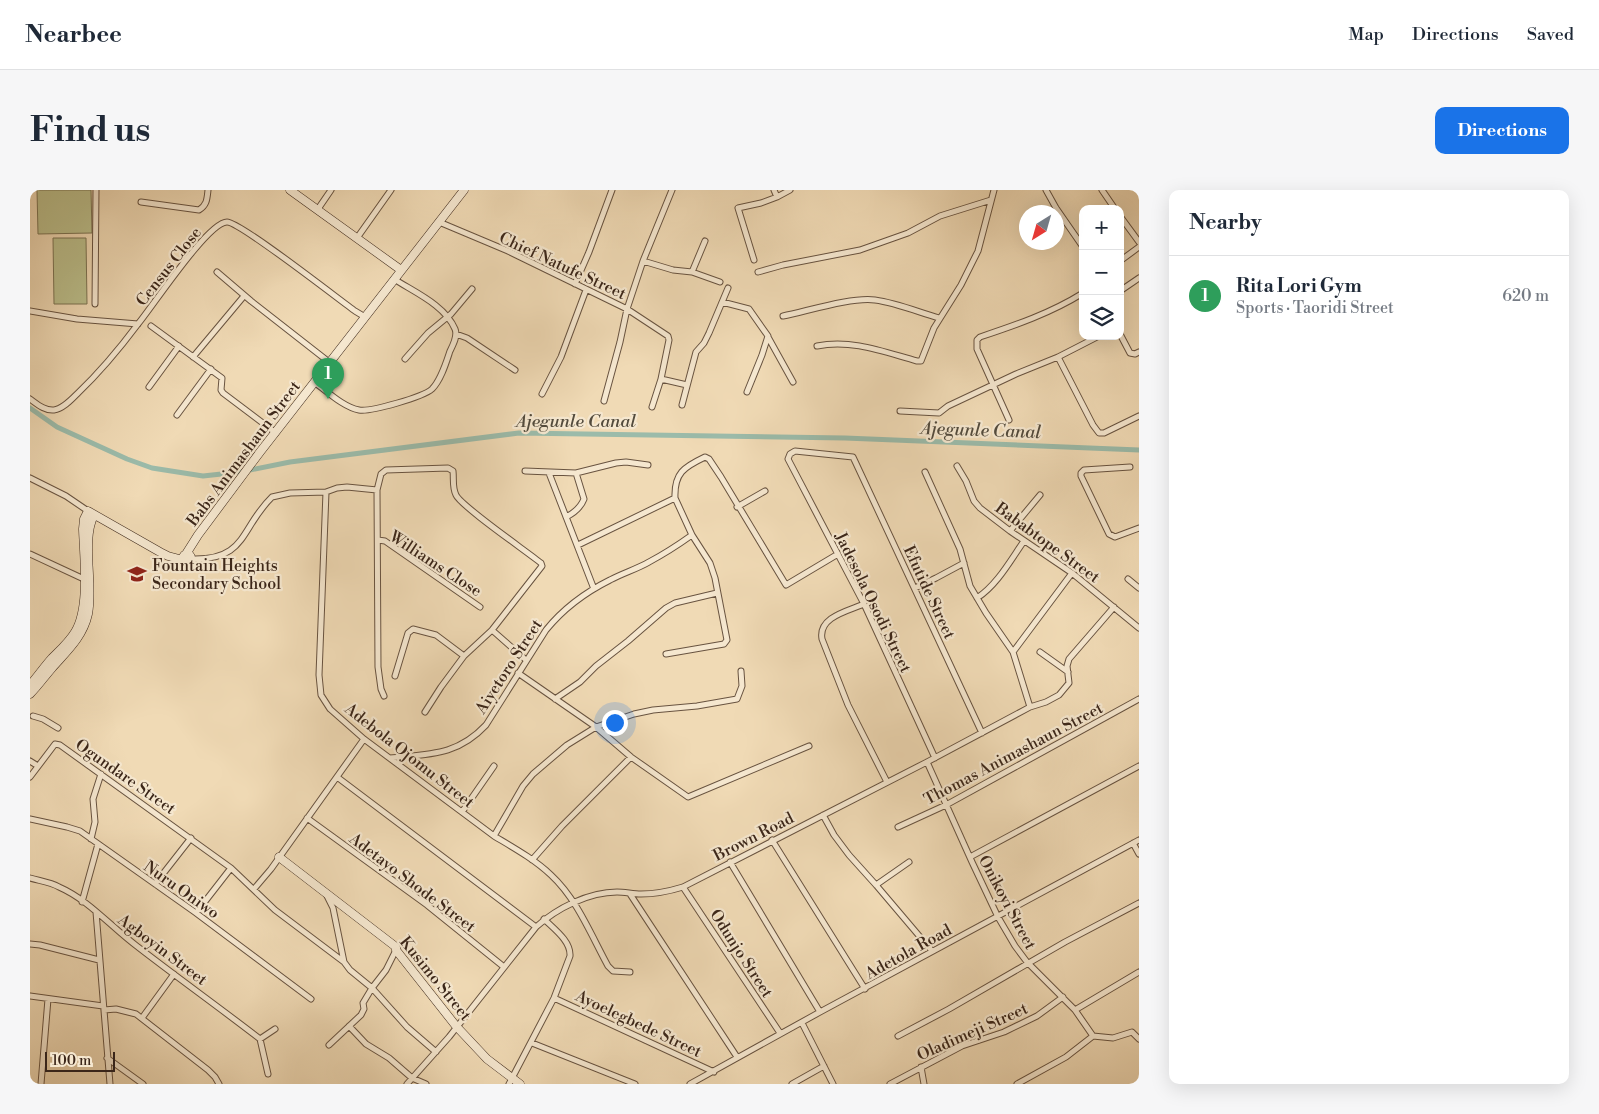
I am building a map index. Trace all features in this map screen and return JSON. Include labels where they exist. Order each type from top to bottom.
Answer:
[{"type":"main road","points":[[290,190],[357,238],[398,273]]},
{"type":"main road","name":"Babs Animashaun Street","points":[[187,558],[192,543],[365,317],[458,190]]},
{"type":"main road","name":"Babs Animashaun Street","points":[[398,273],[464,190]]},
{"type":"main road","points":[[88,511],[168,556],[187,558]]},
{"type":"main road","points":[[30,694],[71,647],[83,629],[88,614],[88,511]]},
{"type":"main road","points":[[30,686],[76,631],[84,607],[87,580]]},
{"type":"main road","name":"Kusimo Street","points":[[278,858],[396,947],[396,950],[456,1026],[511,1081],[520,1084]]},
{"type":"street","points":[[95,304],[96,190]]},
{"type":"street","points":[[142,202],[199,210],[207,202],[208,190]]},
{"type":"street","points":[[318,209],[332,190]]},
{"type":"street","points":[[357,238],[390,190]]},
{"type":"street","points":[[575,284],[612,190]]},
{"type":"street","points":[[604,401],[627,309],[643,261],[672,190]]},
{"type":"street","points":[[774,190],[777,197]]},
{"type":"street","points":[[754,260],[738,208],[777,197],[790,190]]},
{"type":"street","points":[[817,346],[828,343],[853,344],[920,362],[923,359],[939,318],[961,285],[975,258],[994,190]]},
{"type":"street","points":[[1046,190],[1079,242]]},
{"type":"street","points":[[1102,190],[1112,205]]},
{"type":"street","points":[[758,272],[783,265],[860,250],[908,233],[940,216],[991,200]]},
{"type":"street","points":[[1124,221],[1139,242]]},
{"type":"street","name":"Census Close","points":[[30,399],[47,409],[53,410],[64,405],[94,377],[138,324],[183,264],[220,223],[228,222],[248,233],[365,317]]},
{"type":"street","name":"Chief Natufe Street","points":[[439,222],[504,250],[627,309],[668,336],[670,340],[661,379]]},
{"type":"street","points":[[692,272],[705,241]]},
{"type":"street","points":[[1124,258],[1139,247]]},
{"type":"street","points":[[643,261],[673,270],[692,272],[720,282]]},
{"type":"street","points":[[217,272],[244,296],[329,362]]},
{"type":"street","points":[[314,382],[348,406],[362,411],[426,393],[436,384],[456,334],[447,317],[398,273]]},
{"type":"street","points":[[1124,288],[1139,278]]},
{"type":"street","points":[[682,405],[696,352],[704,343],[709,333],[728,288]]},
{"type":"street","points":[[405,359],[472,289]]},
{"type":"street","points":[[542,394],[561,357],[586,290]]},
{"type":"street","points":[[1008,420],[977,349],[977,340],[980,337],[1024,322],[1079,295]]},
{"type":"street","points":[[193,357],[244,296]]},
{"type":"street","points":[[783,316],[850,301],[873,300],[939,318]]},
{"type":"street","points":[[722,302],[750,309],[794,382]]},
{"type":"street","points":[[30,311],[77,320],[138,324]]},
{"type":"street","points":[[151,326],[222,378],[221,390],[223,393],[276,432]]},
{"type":"street","points":[[456,334],[467,338],[515,370]]},
{"type":"street","points":[[747,392],[768,336]]},
{"type":"street","points":[[900,412],[938,414],[948,406],[1058,357],[1091,340]]},
{"type":"street","points":[[1123,340],[1130,353],[1135,354],[1139,352]]},
{"type":"street","points":[[149,387],[179,346]]},
{"type":"street","points":[[1058,357],[1099,433],[1104,433],[1139,416]]},
{"type":"street","points":[[176,415],[211,370]]},
{"type":"street","points":[[652,407],[661,379],[687,385]]},
{"type":"street","name":"Efutide Street","points":[[788,459],[790,454],[795,451],[853,457],[982,734]]},
{"type":"street","points":[[666,654],[727,642],[715,578],[710,563],[692,535],[675,498],[675,483],[686,468],[705,457],[707,458],[786,585],[838,554]]},
{"type":"street","name":"Jadesola Osodi Street","points":[[788,459],[864,604],[935,758]]},
{"type":"street","points":[[525,471],[576,473],[616,463],[626,462],[648,465]]},
{"type":"street","name":"Bababtope Street","points":[[957,466],[966,481],[974,501],[990,517],[1072,573],[1139,628]]},
{"type":"street","points":[[384,696],[381,689],[378,667],[377,490],[381,474],[386,470],[444,467],[451,469],[453,472],[453,488],[460,501],[541,563],[540,569],[492,630],[464,656],[425,712]]},
{"type":"street","points":[[1130,467],[1084,470],[1081,476],[1108,534],[1115,537],[1139,528]]},
{"type":"street","points":[[925,472],[960,548],[970,586],[1013,652],[1030,707]]},
{"type":"street","points":[[549,473],[594,589]]},
{"type":"street","points":[[566,517],[580,506],[584,498],[576,473]]},
{"type":"street","points":[[30,478],[54,489],[88,511]]},
{"type":"street","points":[[187,558],[216,557],[232,550],[272,497],[290,493],[326,492],[347,487],[377,490]]},
{"type":"street","points":[[738,507],[765,491]]},
{"type":"street","name":"Adebola Ojomu Street","points":[[326,492],[319,685],[321,695],[330,709],[364,739],[494,836],[532,860],[551,875],[574,903],[608,966],[613,971],[630,972]]},
{"type":"street","points":[[1010,531],[1040,495]]},
{"type":"street","points":[[578,545],[675,498]]},
{"type":"street","name":"Aiyetoro Street","points":[[389,758],[437,753],[464,744],[486,724],[555,618],[594,589],[649,563],[692,535]]},
{"type":"street","name":"Williams Close","points":[[378,540],[385,541],[480,607]]},
{"type":"street","points":[[977,598],[985,593],[1002,573],[1024,541]]},
{"type":"street","points":[[30,554],[87,580]]},
{"type":"street","points":[[915,588],[964,562]]},
{"type":"street","points":[[1013,652],[1072,573]]},
{"type":"street","points":[[1128,579],[1139,588]]},
{"type":"street","points":[[555,699],[580,682],[596,666],[666,608],[675,603],[717,593]]},
{"type":"street","points":[[864,604],[826,621],[821,632],[848,705],[887,782]]},
{"type":"street","name":"Brown Road","points":[[407,1084],[436,1052],[544,919],[562,908],[601,895],[617,892],[643,894],[662,892],[683,886],[928,762],[1030,707],[1046,702],[1062,692],[1069,683],[1067,666],[1069,660],[1114,607]]},
{"type":"street","points":[[395,676],[408,633],[415,628],[436,635],[464,656]]},
{"type":"street","points":[[492,630],[526,660]]},
{"type":"street","points":[[1040,652],[1069,672]]},
{"type":"street","points":[[494,836],[522,786],[567,745],[596,727],[634,714],[737,699],[742,686],[741,671]]},
{"type":"street","points":[[518,673],[596,727],[631,757],[688,797],[809,746]]},
{"type":"street","name":"Thomas Animashaun Street","points":[[898,827],[946,805],[1139,699]]},
{"type":"street","points":[[31,716],[43,719],[58,728]]},
{"type":"street","points":[[254,889],[364,739]]},
{"type":"street","name":"Ogundare Street","points":[[30,777],[55,744],[57,744],[231,868],[286,919],[344,962],[350,970],[372,988],[407,1027],[436,1052]]},
{"type":"street","points":[[532,860],[562,826],[631,757]]},
{"type":"street","points":[[30,761],[38,766]]},
{"type":"street","name":"Onikoyi Street","points":[[928,762],[998,917],[1022,957],[1063,997],[1093,1036]]},
{"type":"street","points":[[462,812],[494,766]]},
{"type":"street","points":[[970,858],[1139,766]]},
{"type":"street","points":[[91,839],[95,822],[93,799],[100,774]]},
{"type":"street","points":[[337,777],[536,927]]},
{"type":"street","points":[[823,815],[849,856],[932,951]]},
{"type":"street","name":"Adetayo Shode Street","points":[[307,818],[427,905],[504,967]]},
{"type":"street","name":"Nuru Oniwo","points":[[30,819],[67,826],[80,831],[310,999]]},
{"type":"street","points":[[155,884],[191,838]]},
{"type":"street","points":[[772,840],[865,989]]},
{"type":"street","name":"Adetola Road","points":[[690,1084],[780,1033],[802,1023],[1139,840]]},
{"type":"street","points":[[1133,843],[1139,854]]},
{"type":"street","points":[[82,902],[98,844]]},
{"type":"street","points":[[730,862],[820,1012]]},
{"type":"street","points":[[876,885],[909,862]]},
{"type":"street","points":[[196,914],[231,868]]},
{"type":"street","name":"Agboyin Street","points":[[30,878],[60,887],[82,902],[123,936],[260,1039]]},
{"type":"street","name":"Odunjo Street","points":[[683,886],[780,1033]]},
{"type":"street","points":[[326,893],[333,908],[344,962]]},
{"type":"street","points":[[630,894],[737,1057]]},
{"type":"street","points":[[898,1036],[949,1009],[1027,962],[1139,903]]},
{"type":"street","points":[[96,912],[110,1084]]},
{"type":"street","points":[[511,1081],[554,998],[570,952],[565,941],[544,919]]},
{"type":"street","points":[[30,944],[99,960]]},
{"type":"street","points":[[329,1045],[361,1015],[364,1009],[363,1003],[386,970],[396,950]]},
{"type":"street","points":[[1074,1010],[1139,972]]},
{"type":"street","points":[[142,1018],[174,974]]},
{"type":"street","points":[[30,996],[128,1011],[142,1018],[208,1070],[216,1077],[219,1084]]},
{"type":"street","name":"Oladimeji Street","points":[[890,1084],[962,1046],[1004,1032],[1037,1016],[1063,997]]},
{"type":"street","name":"Ayoelegbede Street","points":[[554,998],[714,1072]]},
{"type":"street","points":[[41,1084],[48,999]]},
{"type":"street","points":[[802,1023],[833,1084]]},
{"type":"street","points":[[349,1026],[366,1044],[389,1058],[412,1078],[426,1084]]},
{"type":"street","points":[[268,1074],[260,1039],[276,1029]]},
{"type":"street","points":[[1017,1084],[1066,1057],[1093,1036],[1113,1038],[1132,1032],[1139,1039]]},
{"type":"street","points":[[532,1042],[636,1084]]},
{"type":"street","points":[[107,1058],[144,1084]]},
{"type":"street","points":[[792,1084],[824,1066]]},
{"type":"street","points":[[921,1067],[924,1084]]},
{"type":"green space","points":[[37,190],[91,190],[92,233],[38,234]]},
{"type":"green space","points":[[53,238],[86,238],[87,304],[54,304]]},
{"type":"waterway","name":"Ajegunle Canal","points":[[30,408],[57,427],[127,459],[152,468],[203,476],[240,472],[290,462],[519,433],[845,438],[1139,450]]},
{"type":"place","name":"Rita Lori Gym","points":[[328,399]]},
{"type":"place","name":"Fountain Heights Secondary School","points":[[137,574]]}]
